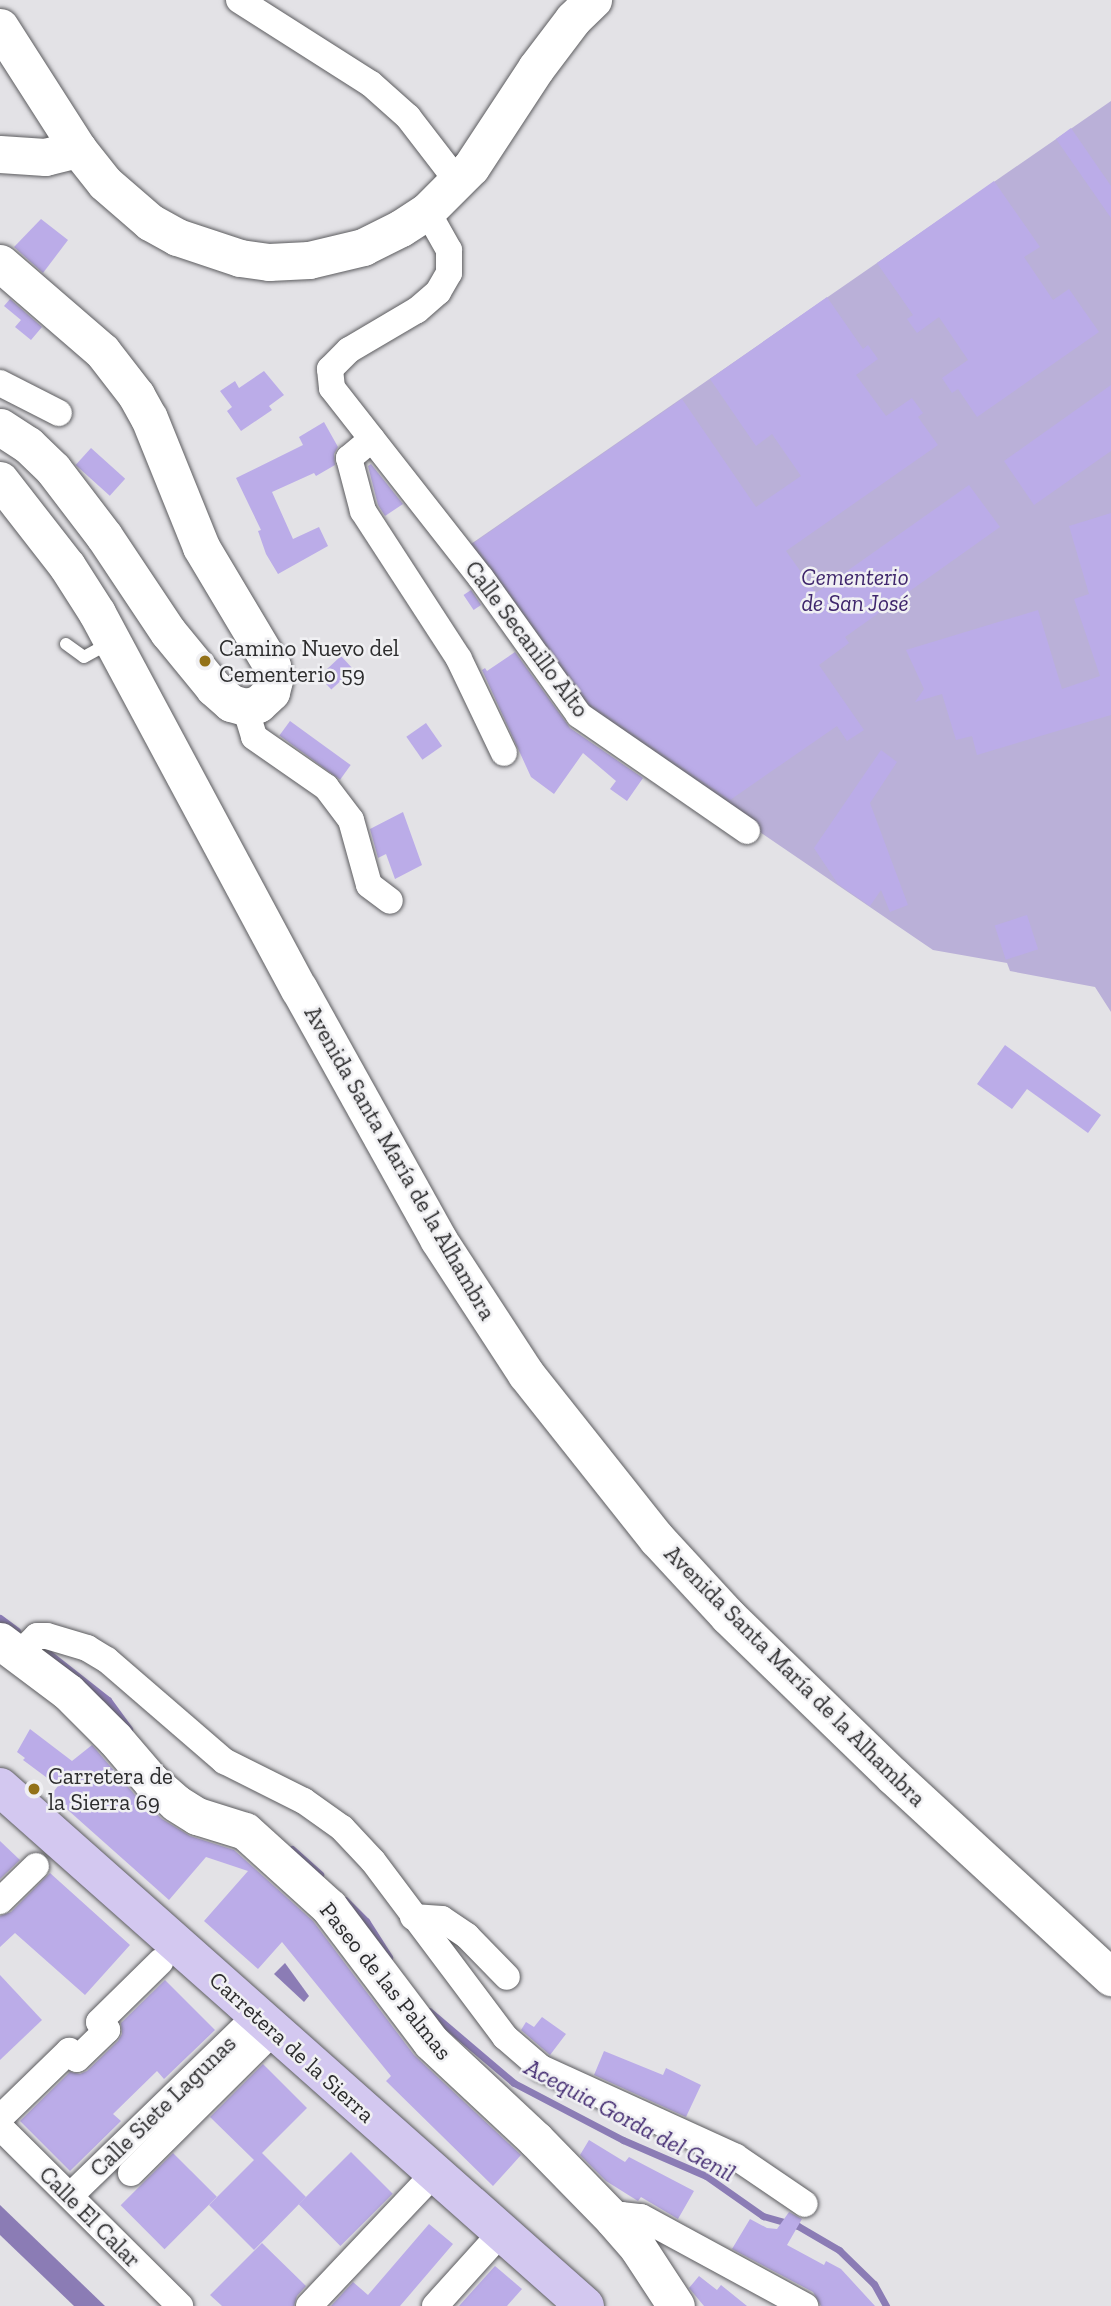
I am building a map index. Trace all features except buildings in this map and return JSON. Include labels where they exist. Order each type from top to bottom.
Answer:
[{"type":"main road","name":"Carretera de la Sierra","points":[[0,1787],[501,2233],[568,2301]]},
{"type":"street","points":[[239,0],[371,84],[408,117],[458,181]]},
{"type":"street","points":[[0,27],[45,96],[30,128],[35,145],[105,183],[150,222],[177,237],[229,255],[269,262],[309,260],[363,247],[427,211],[458,181],[536,68],[573,19],[593,0]]},
{"type":"street","name":"Calle Secanillo Alto","points":[[427,211],[449,250],[449,273],[438,292],[417,310],[349,350],[330,369],[332,388],[481,578],[579,715],[747,831]]},
{"type":"street","points":[[0,263],[102,351],[136,395],[201,547],[272,667],[274,680],[271,692],[258,704],[245,708],[231,703],[198,671],[104,536],[53,469],[28,445],[0,427]]},
{"type":"street","points":[[0,383],[59,412]]},
{"type":"street","points":[[372,439],[349,458],[363,511],[459,659],[504,753]]},
{"type":"street","name":"Avenida Santa María de la Alhambra","points":[[0,480],[67,566],[113,641],[299,989],[439,1239],[526,1374],[657,1539],[800,1688],[1111,1976]]},
{"type":"street","points":[[245,708],[254,737],[326,787],[343,809],[351,820],[369,885],[390,901]]},
{"type":"street","name":"Paseo de las Palmas","points":[[676,2306],[638,2248],[613,2219],[535,2140],[430,2042],[329,1907],[245,1831],[197,1816],[176,1803],[151,1781],[115,1739],[21,1644],[47,1636],[87,1648],[107,1660],[225,1760],[304,1801],[342,1828],[373,1861],[412,1917],[505,2037],[541,2068],[736,2157],[805,2204]]},
{"type":"street","points":[[0,1901],[36,1866]]},
{"type":"street","points":[[412,1917],[442,1919],[467,1936],[507,1977]]},
{"type":"street","points":[[2,2121],[69,2051],[78,2059],[107,2030],[99,2022],[160,1962]]},
{"type":"street","name":"Calle Siete Lagunas","points":[[131,2173],[265,2024]]},
{"type":"street","name":"Calle Siete Lagunas","points":[[70,2196],[265,2024]]},
{"type":"street","name":"Calle El Calar","points":[[2,2121],[70,2196],[180,2306]]},
{"type":"street","points":[[309,2306],[434,2174]]},
{"type":"street","points":[[613,2219],[621,2215],[641,2217],[805,2306]]},
{"type":"street","points":[[435,2306],[501,2233]]},
{"type":"lane","points":[[66,644],[84,657],[113,641]]},
{"type":"green space","name":"Cementerio de San José","points":[[1111,101],[1111,1012],[1095,987],[1010,971],[1007,963],[933,950],[582,711],[468,546]]},
{"type":"shaded area","points":[[285,1963],[309,1996],[304,2002],[274,1974]]},
{"type":"shaded area","points":[[0,2205],[105,2306],[74,2306],[0,2235]]},
{"type":"waterway","name":"Acequia Gorda del Genil","points":[[0,1618],[17,1631]]},
{"type":"waterway","name":"Acequia Gorda del Genil","points":[[38,1645],[108,1700],[129,1729]]},
{"type":"waterway","name":"Acequia Gorda del Genil","points":[[292,1849],[320,1874]]},
{"type":"waterway","name":"Acequia Gorda del Genil","points":[[345,1900],[366,1921],[389,1957]]},
{"type":"waterway","name":"Acequia Gorda del Genil","points":[[429,2011],[514,2083],[623,2140],[706,2176],[763,2216],[798,2226],[839,2250],[874,2284],[886,2306]]},
{"type":"place","name":"Camino Nuevo del Cementerio 59","points":[[205,661]]},
{"type":"place","name":"Carretera de la Sierra 69","points":[[34,1789]]}]
